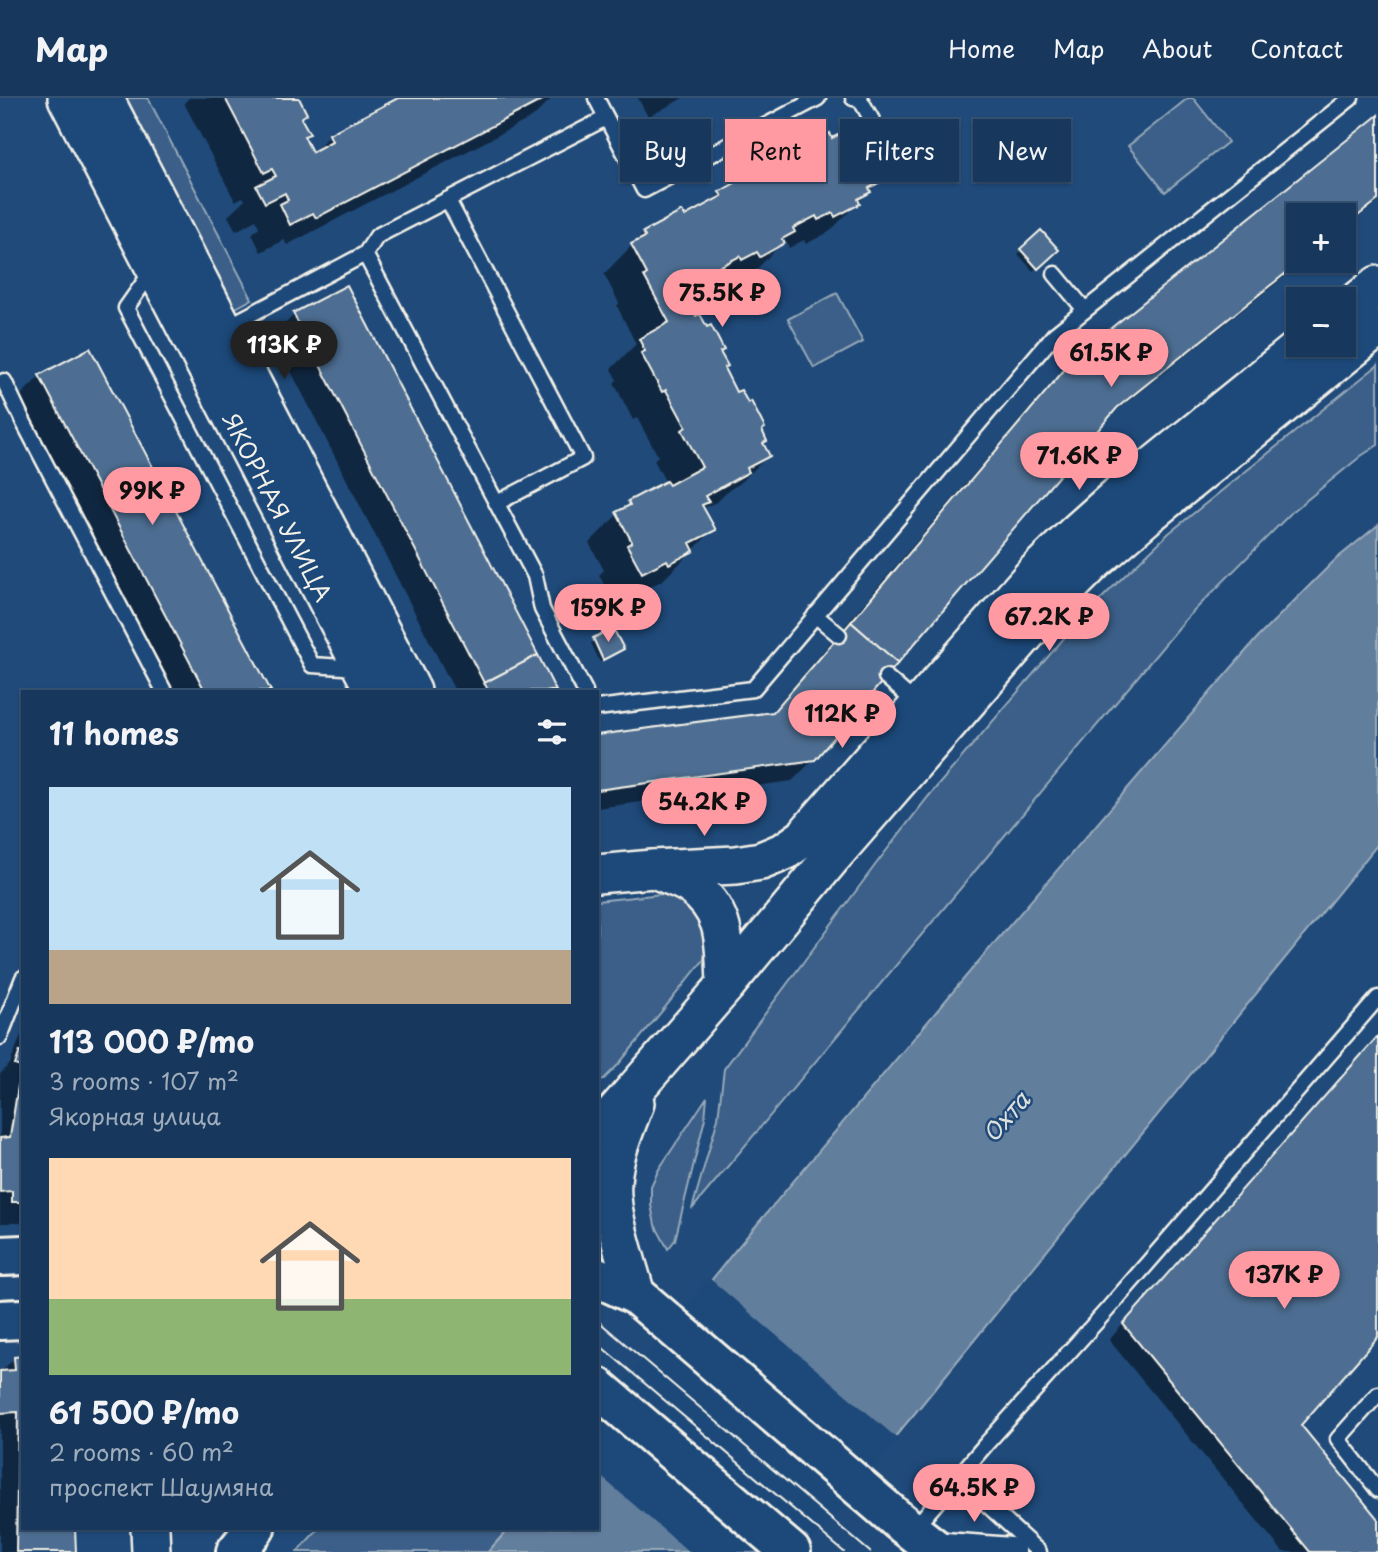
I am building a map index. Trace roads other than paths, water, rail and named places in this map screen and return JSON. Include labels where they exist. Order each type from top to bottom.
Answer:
[{"type":"main road","points":[[0,1256],[21,1255]]},
{"type":"main road","points":[[599,1278],[642,1301],[921,1537]]},
{"type":"main road","points":[[0,1320],[21,1319]]},
{"type":"main road","points":[[599,1389],[791,1552]]},
{"type":"main road","points":[[236,1552],[253,1530]]},
{"type":"street","name":"ЯКОРНАЯ УЛИЦА","points":[[67,98],[367,684]]},
{"type":"street","name":"ЯКОРНАЯ УЛИЦА","points":[[104,98],[411,690]]},
{"type":"street","points":[[1356,302],[1378,285]]},
{"type":"street","points":[[599,1131],[1052,604],[1095,561],[1191,479],[1378,328]]},
{"type":"street","points":[[599,874],[761,861],[785,851],[809,834],[1035,573],[1141,476],[1288,357]]},
{"type":"street","points":[[653,869],[688,884],[709,902],[721,923],[726,985]]},
{"type":"street","points":[[642,1301],[614,1213],[612,1184],[618,1147],[645,1077]]},
{"type":"street","points":[[599,1264],[642,1301]]},
{"type":"street","points":[[150,1530],[151,1552]]},
{"type":"street","points":[[921,1537],[1011,1552]]},
{"type":"lane","points":[[596,98],[644,190],[818,98]]},
{"type":"lane","points":[[853,98],[860,99],[871,119]]},
{"type":"lane","points":[[599,708],[753,689],[1054,335],[1341,101]]},
{"type":"lane","points":[[224,329],[365,254],[377,236],[606,118]]},
{"type":"lane","points":[[448,201],[583,458],[497,503]]},
{"type":"lane","points":[[365,254],[535,576],[542,609],[581,690]]},
{"type":"lane","points":[[1055,274],[1085,310]]},
{"type":"lane","points":[[4,381],[163,690]]},
{"type":"lane","points":[[816,615],[839,635]]},
{"type":"lane","points":[[886,677],[919,706]]},
{"type":"lane","points":[[0,1037],[21,983]]},
{"type":"lane","points":[[921,1537],[958,1478],[1378,998]]},
{"type":"lane","points":[[1378,1394],[1338,1440],[1378,1490]]},
{"type":"lane","points":[[958,1478],[1038,1552]]},
{"type":"water","name":"Охта","points":[[1378,525],[1378,844],[915,1413],[798,1552],[488,1552],[507,1530],[599,1530],[599,1421],[733,1253],[978,962],[1258,637],[1335,560]]},
{"type":"tram line","points":[[0,1277],[21,1276]]},
{"type":"tram line","points":[[0,1299],[21,1298]]},
{"type":"tram line","points":[[599,1322],[870,1552]]},
{"type":"tram line","points":[[599,1345],[844,1552]]}]
